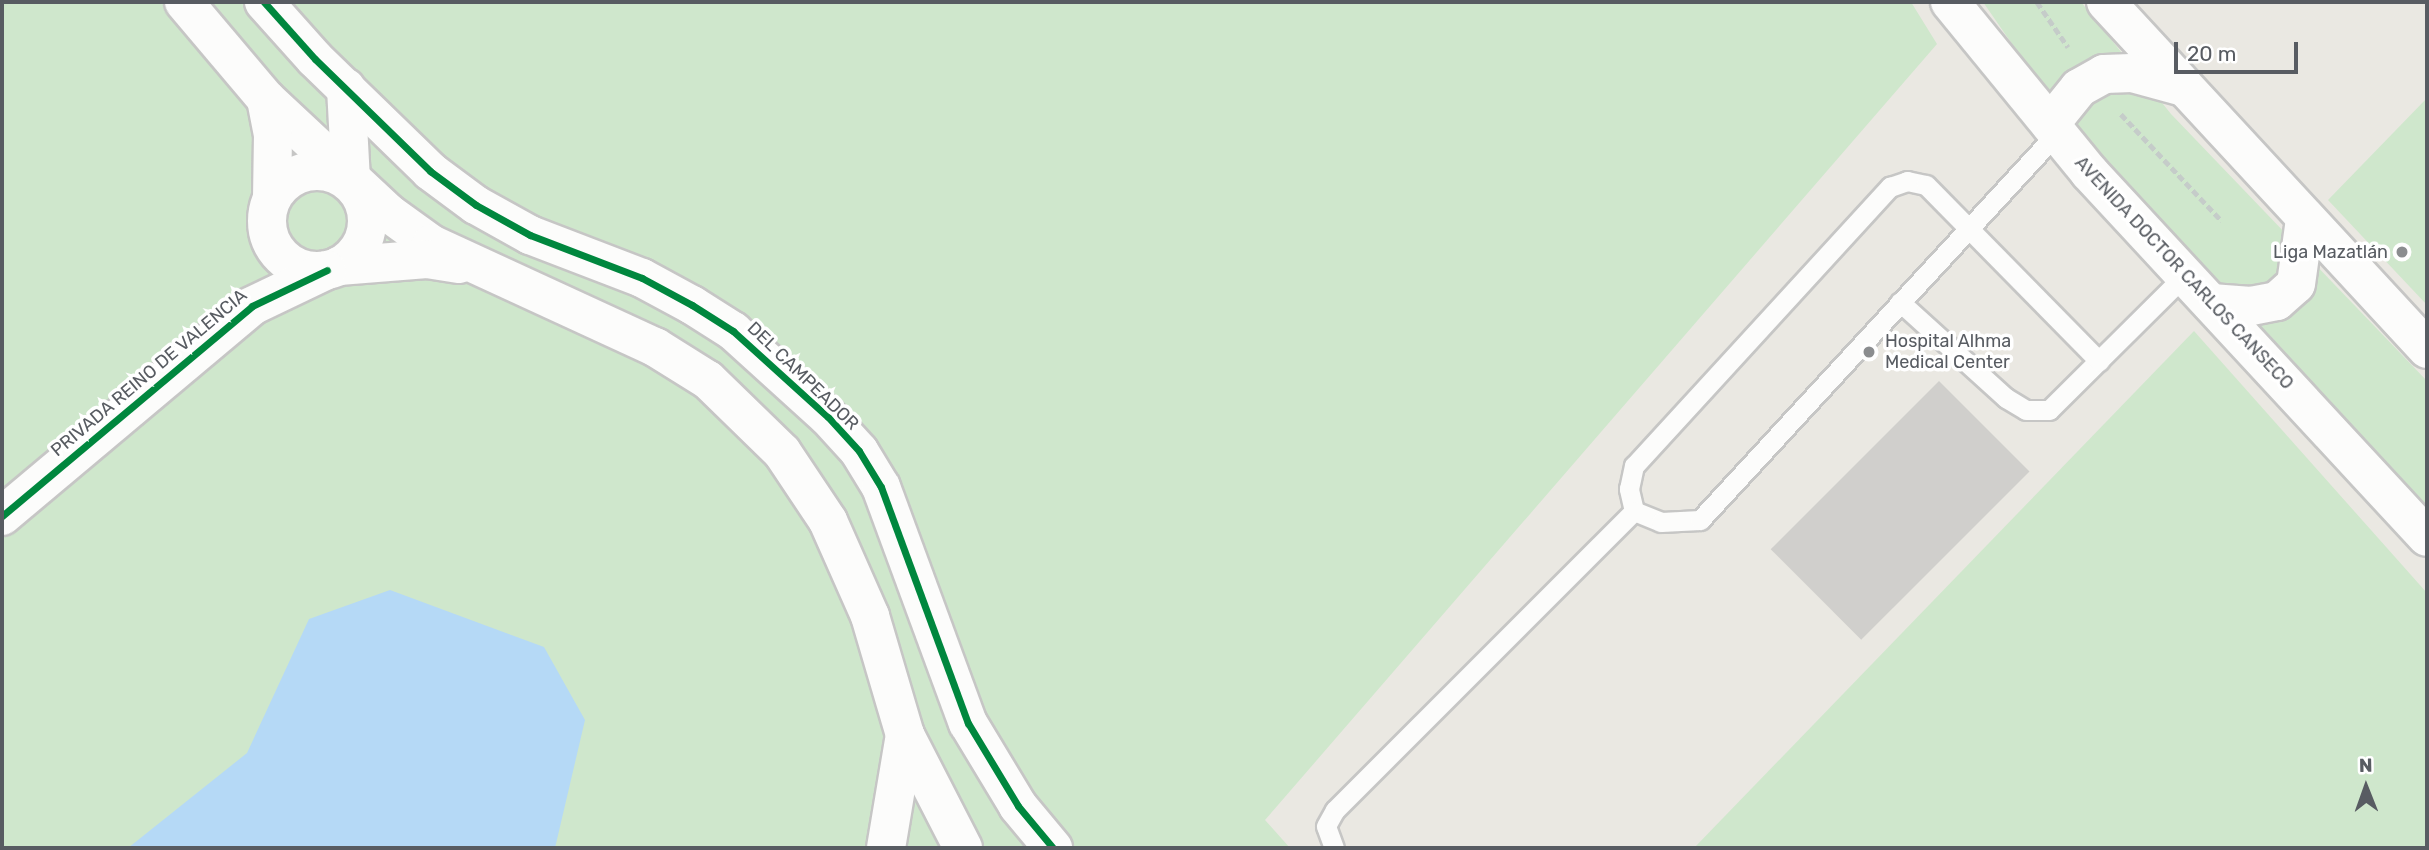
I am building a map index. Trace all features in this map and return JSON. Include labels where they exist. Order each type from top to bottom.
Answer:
[{"type":"street","points":[[184,2],[266,99],[349,181],[431,244],[473,266],[655,347],[708,380],[782,452],[828,521],[870,616],[905,735],[962,848]]},
{"type":"street","name":"DEL CAMPEADOR","points":[[264,2],[430,171],[476,205],[530,235],[642,278],[702,311],[733,331],[828,417],[859,451],[881,488],[968,723],[1018,806],[1053,848]]},
{"type":"street","name":"AVENIDA DOCTOR CARLOS CANSECO","points":[[1950,2],[2054,129],[2427,537]]},
{"type":"street","points":[[2106,2],[2427,349]]},
{"type":"street","points":[[2054,129],[2079,88],[2105,74],[2132,73],[2184,87]]},
{"type":"street","points":[[333,268],[365,239],[367,214],[349,181],[346,88]]},
{"type":"street","points":[[266,99],[275,164],[270,216],[290,264],[333,268],[427,259],[473,266]]},
{"type":"street","points":[[270,216],[289,178],[300,173],[349,181],[430,171]]},
{"type":"street","name":"PRIVADA REINO DE VALENCIA","points":[[252,306],[268,270],[270,216]]},
{"type":"street","points":[[2211,303],[2251,306],[2277,301],[2297,284],[2305,219]]},
{"type":"street","name":"PRIVADA REINO DE VALENCIA","points":[[2,516],[252,306],[333,268]]},
{"type":"street","points":[[886,848],[905,735]]},
{"type":"street","points":[[1018,806],[1022,848]]},
{"type":"lane","points":[[1634,511],[1661,522],[1700,520],[1969,227],[2054,129]]},
{"type":"lane","points":[[1634,511],[1629,489],[1634,466],[1890,187],[1907,181],[1926,186],[2099,361]]},
{"type":"lane","points":[[1900,302],[2006,398],[2026,410],[2049,410],[2185,275]]},
{"type":"lane","points":[[1334,848],[1326,826],[1335,810],[1634,511]]},
{"type":"green space","points":[[2,2],[1911,2],[1937,44],[1265,820],[1290,848],[2,848]]},
{"type":"green space","points":[[1983,2],[2081,2],[2171,114],[2427,381],[2427,507],[2249,322],[2055,106]]},
{"type":"green space","name":"Liga Mazatlán","points":[[2427,98],[2427,305],[2328,200]]},
{"type":"green space","points":[[2194,331],[2427,593],[2427,848],[1694,848]]},
{"type":"water","points":[[390,590],[544,647],[585,720],[555,848],[128,848],[247,753],[309,619]]},
{"type":"building","points":[[1939,381],[2030,472],[1861,640],[1771,549]]},
{"type":"cycle path","points":[[264,2],[315,59],[430,171],[476,205],[530,235],[642,278],[692,305],[733,331],[828,417],[859,451],[881,487],[968,723],[1018,806],[1053,848]]},
{"type":"cycle path","points":[[2,516],[252,306],[327,270]]},
{"type":"place","name":"Liga Mazatlán","points":[[2402,252]]},
{"type":"place","name":"Hospital Alhma Medical Center","points":[[1869,352]]}]
